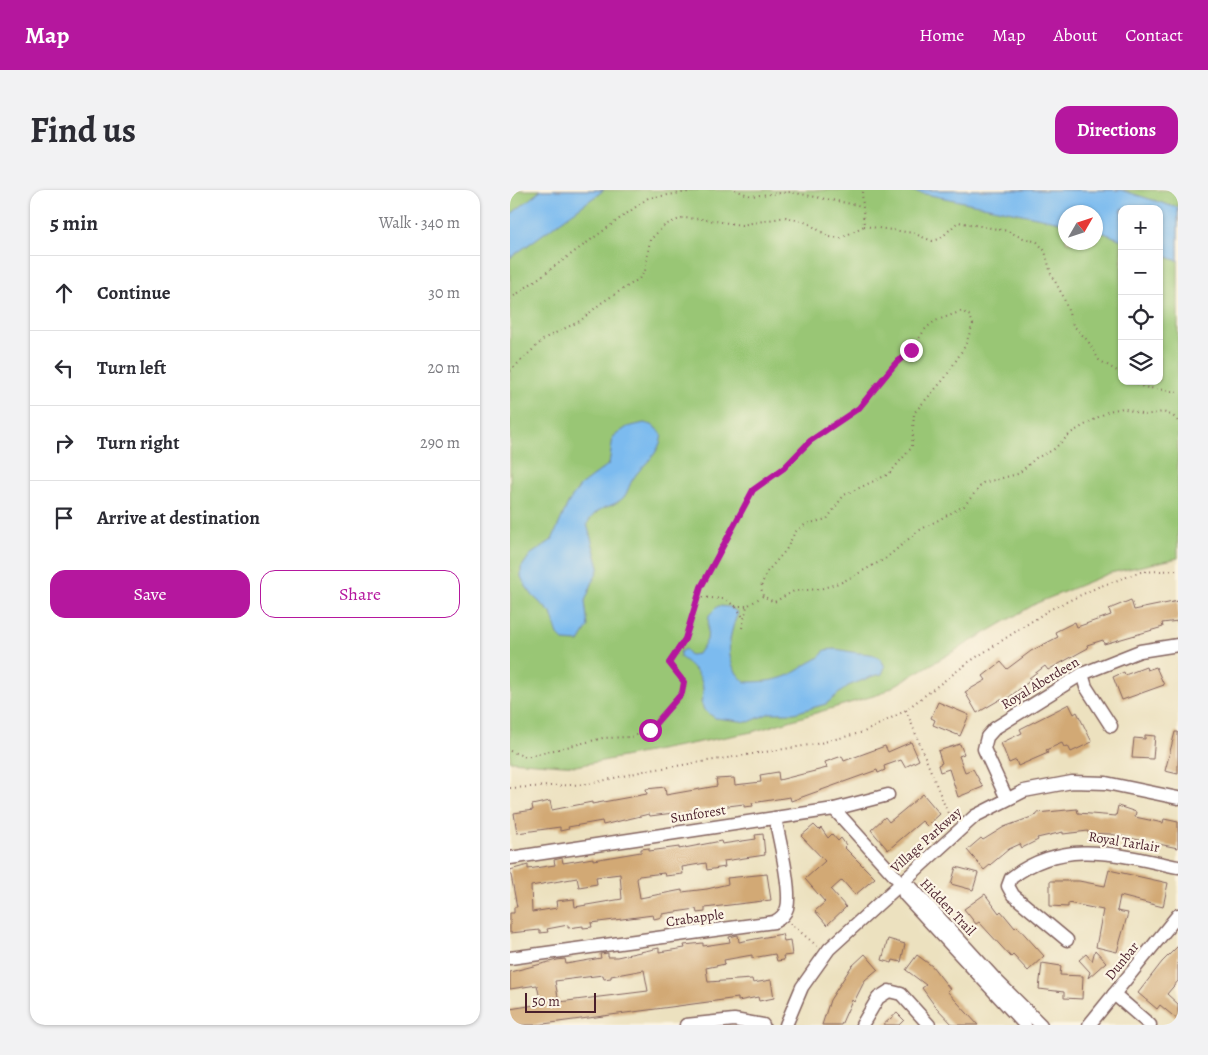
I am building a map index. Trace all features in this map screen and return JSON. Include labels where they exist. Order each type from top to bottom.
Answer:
[{"type":"street","name":"Royal Aberdeen","points":[[1008,798],[984,749],[987,737],[995,728],[1082,674],[1140,651],[1178,645]]},
{"type":"street","points":[[1082,674],[1086,687],[1111,726]]},
{"type":"street","name":"Village Parkway","points":[[786,1025],[802,987],[829,949],[975,816],[1024,791],[1072,782],[1106,783],[1178,798]]},
{"type":"street","name":"Sunforest","points":[[510,858],[834,809],[888,795]]},
{"type":"street","name":"Hidden Trail","points":[[834,809],[901,883],[912,888],[996,980],[1041,1025]]},
{"type":"street","points":[[775,818],[787,894],[787,908],[782,917]]},
{"type":"street","name":"Royal Tarlair","points":[[1067,940],[1012,895],[1008,886],[1011,878],[1046,859],[1078,851],[1099,851],[1178,867]]},
{"type":"street","points":[[901,883],[905,895],[1025,1025]]},
{"type":"street","name":"Dunbar","points":[[1089,1025],[1178,915]]},
{"type":"street","name":"Crabapple","points":[[510,958],[774,922],[782,917]]},
{"type":"street","points":[[862,1025],[878,998],[889,991],[901,994],[929,1025]]},
{"type":"street","points":[[1114,994],[1150,1025]]},
{"type":"street","points":[[686,1025],[734,1020],[763,1025]]},
{"type":"path","points":[[510,299],[648,198],[702,190]]},
{"type":"path","points":[[735,190],[751,196],[790,192],[862,206]]},
{"type":"path","points":[[862,190],[864,226]]},
{"type":"path","points":[[510,371],[545,338],[580,321],[600,304],[639,279],[645,271],[650,240],[665,225],[682,218],[741,225],[786,217],[808,223],[829,237],[841,238],[864,226],[913,233],[932,241],[940,239],[958,222],[1008,231],[1037,242],[1045,251],[1051,274],[1063,296],[1073,325],[1088,341],[1099,360],[1118,372]]},
{"type":"path","points":[[510,751],[526,757],[603,738],[631,737],[650,730],[682,693],[684,682],[669,663],[687,632],[697,598],[753,490],[784,468],[810,441],[859,408],[911,350],[926,328],[935,321],[962,311],[970,316],[974,324],[965,346],[945,378],[914,413],[912,447],[888,474],[844,494],[827,519],[806,524],[795,532],[786,550],[766,573],[761,587],[763,596],[774,602],[794,591],[820,589],[842,582],[885,558],[903,542],[964,506],[983,483],[1018,474],[1036,458],[1053,450],[1070,433],[1109,411],[1124,408],[1144,415],[1163,412],[1173,416],[1178,422]]},
{"type":"path","points":[[1140,385],[1178,392]]},
{"type":"path","points":[[510,788],[589,784],[644,771],[816,744],[864,732],[906,710],[969,662],[1049,610],[1098,587],[1141,572],[1178,570]]},
{"type":"path","points":[[735,606],[747,606],[763,596]]},
{"type":"path","points":[[697,598],[724,599],[735,606],[743,617]]},
{"type":"path","points":[[742,628],[747,606]]},
{"type":"path","points":[[906,710],[951,821],[956,818],[963,826]]},
{"type":"path","points":[[782,917],[818,947]]},
{"type":"green space","points":[[510,190],[1178,190],[1178,558],[1110,573],[1037,603],[880,694],[752,732],[576,766],[510,761]]},
{"type":"water","points":[[541,190],[604,190],[510,258],[510,215]]},
{"type":"water","points":[[906,190],[1121,190],[1178,208],[1178,261],[1163,255],[1163,205],[1118,205],[1118,238],[1103,233],[1103,205],[1058,205],[1058,222]]},
{"type":"water","points":[[644,423],[652,425],[662,434],[661,442],[654,454],[633,479],[624,497],[596,513],[587,524],[599,567],[585,601],[588,627],[579,642],[564,641],[558,635],[551,613],[533,596],[525,585],[521,577],[521,568],[530,555],[552,540],[568,503],[580,486],[609,464],[613,437],[627,427]]},
{"type":"water","points":[[718,606],[730,607],[738,613],[730,641],[730,659],[738,675],[745,682],[769,681],[783,677],[797,671],[816,659],[825,650],[830,649],[871,654],[879,658],[885,667],[882,674],[848,686],[826,704],[794,713],[770,713],[749,722],[715,718],[704,710],[701,702],[703,695],[702,682],[696,671],[680,657],[680,652],[685,649],[690,655],[698,654],[707,640],[709,615]]},
{"type":"building","points":[[1131,600],[1134,610],[1178,601],[1178,621],[1162,623],[1163,627],[1104,644],[1103,640],[1087,645],[1088,648],[1048,670],[1045,666],[1029,678],[1031,680],[1003,702],[1001,699],[977,713],[965,692],[986,680],[983,676],[1001,662],[1007,669],[1031,651],[1058,637],[1055,632],[1075,622],[1077,627],[1111,615],[1109,609]]},
{"type":"building","points":[[1146,667],[1147,670],[1156,667],[1164,685],[1122,700],[1113,677],[1124,672],[1125,675]]},
{"type":"building","points":[[938,702],[969,715],[960,736],[933,725],[935,720],[931,718]]},
{"type":"building","points":[[1069,704],[1074,714],[1077,712],[1092,742],[1071,752],[1068,746],[1064,747],[1062,743],[1046,750],[1048,753],[1018,766],[1016,760],[1009,763],[1001,743],[1022,733],[1020,729]]},
{"type":"building","points":[[1175,732],[1178,732],[1178,774],[1165,771]]},
{"type":"building","points":[[1145,735],[1155,736],[1153,759],[1132,758],[1134,738],[1145,739]]},
{"type":"building","points":[[911,742],[919,760],[905,767],[901,760],[884,766],[885,770],[878,773],[877,770],[791,801],[790,797],[752,803],[753,806],[744,807],[744,804],[688,811],[689,814],[681,816],[681,812],[650,816],[649,814],[603,825],[602,821],[568,827],[569,829],[560,831],[560,827],[517,833],[514,813],[533,810],[532,805],[550,801],[552,810],[647,794],[646,789],[665,787],[666,795],[717,786],[716,779],[734,778],[735,785],[761,782],[760,775],[778,772],[779,780],[827,768],[825,762],[842,756],[844,761],[885,746],[888,752]]},
{"type":"building","points":[[960,744],[964,754],[959,756],[965,772],[973,769],[983,787],[958,797],[949,769],[940,772],[938,765],[942,763],[938,751]]},
{"type":"building","points":[[923,794],[940,814],[927,826],[922,821],[888,850],[871,830],[885,817],[889,822]]},
{"type":"building","points":[[1118,806],[1136,812],[1135,817],[1163,823],[1164,819],[1178,822],[1178,848],[1110,834],[1088,833],[1088,831],[1063,834],[1063,832],[1037,838],[1038,840],[1022,848],[1020,844],[1009,849],[984,870],[967,850],[981,838],[983,840],[1004,827],[1037,815],[1037,813],[1077,809],[1078,813],[1116,816]]},
{"type":"building","points":[[814,825],[819,830],[821,828],[828,838],[832,834],[838,841],[841,838],[846,845],[844,847],[875,878],[855,895],[842,880],[831,890],[846,907],[827,925],[815,911],[825,902],[805,879],[825,861],[801,836]]},
{"type":"building","points":[[763,834],[765,855],[724,861],[725,867],[707,870],[706,863],[682,867],[683,874],[665,876],[664,873],[639,876],[637,879],[640,898],[682,890],[682,892],[707,889],[728,884],[727,878],[767,874],[771,900],[705,908],[705,912],[697,913],[696,909],[662,914],[662,917],[654,919],[653,915],[591,923],[592,927],[568,928],[568,925],[547,929],[548,932],[540,933],[540,930],[510,933],[510,913],[514,913],[514,907],[517,907],[510,870],[528,865],[528,869],[555,865],[554,860],[562,858],[563,863],[593,858],[593,860],[641,852],[641,849],[649,848],[649,851],[679,847],[679,849],[721,841],[722,844],[756,839],[755,835]],"holes":[[[620,874],[622,899],[575,907],[574,899],[556,901],[557,908],[532,912],[531,886],[577,878],[579,887],[597,884],[596,877]]]},
{"type":"building","points":[[956,867],[978,873],[973,890],[951,884]]},
{"type":"building","points":[[1109,870],[1168,883],[1163,907],[1120,896],[1117,911],[1128,913],[1117,952],[1096,947],[1103,910],[1068,903],[1068,907],[1050,906],[1050,881],[1079,881],[1105,886]]},
{"type":"building","points":[[985,894],[999,913],[1001,911],[1015,928],[1017,926],[1044,956],[1028,971],[1013,955],[1011,957],[979,922],[976,924],[964,909]]},
{"type":"building","points":[[782,934],[784,941],[790,940],[792,955],[783,956],[784,960],[777,961],[775,954],[752,958],[752,955],[724,960],[725,964],[706,968],[708,982],[752,979],[753,983],[771,980],[774,998],[759,1001],[758,997],[738,1001],[738,998],[536,1025],[510,1025],[510,1009],[541,1004],[537,985],[510,989],[510,972],[557,960],[565,959],[566,964],[601,958],[600,954],[608,953],[608,957],[617,957],[659,948],[659,952],[685,948],[684,945],[703,943],[703,946],[730,942],[729,937],[738,935],[739,942]],"holes":[[[644,970],[648,991],[559,1002],[555,981],[603,975],[604,979]]]},
{"type":"building","points":[[888,939],[905,944],[901,962],[893,960],[892,963],[882,960]]},
{"type":"building","points":[[1178,946],[1178,981],[1167,994],[1178,1004],[1178,1020],[1160,1005],[1157,1009],[1138,993],[1162,962]]},
{"type":"building","points":[[1095,950],[1106,962],[1088,978],[1090,972],[1079,960],[1086,954],[1092,961]]},
{"type":"building","points":[[865,954],[878,969],[865,980],[854,1002],[852,1000],[841,1025],[822,1025],[830,1000],[851,967]]},
{"type":"building","points":[[917,955],[932,966],[950,989],[947,991],[978,1025],[953,1025],[935,1006],[922,988],[926,985],[906,970]]},
{"type":"building","points":[[1042,963],[1061,966],[1060,975],[1083,976],[1082,999],[1064,998],[1064,992],[1039,989]]},
{"type":"building","points":[[897,1013],[904,1020],[899,1025],[883,1025]]},
{"type":"route","points":[[650,730],[682,693],[684,682],[674,672],[669,663],[685,639],[701,587],[753,490],[784,468],[810,441],[859,408],[895,364],[911,350]]}]
